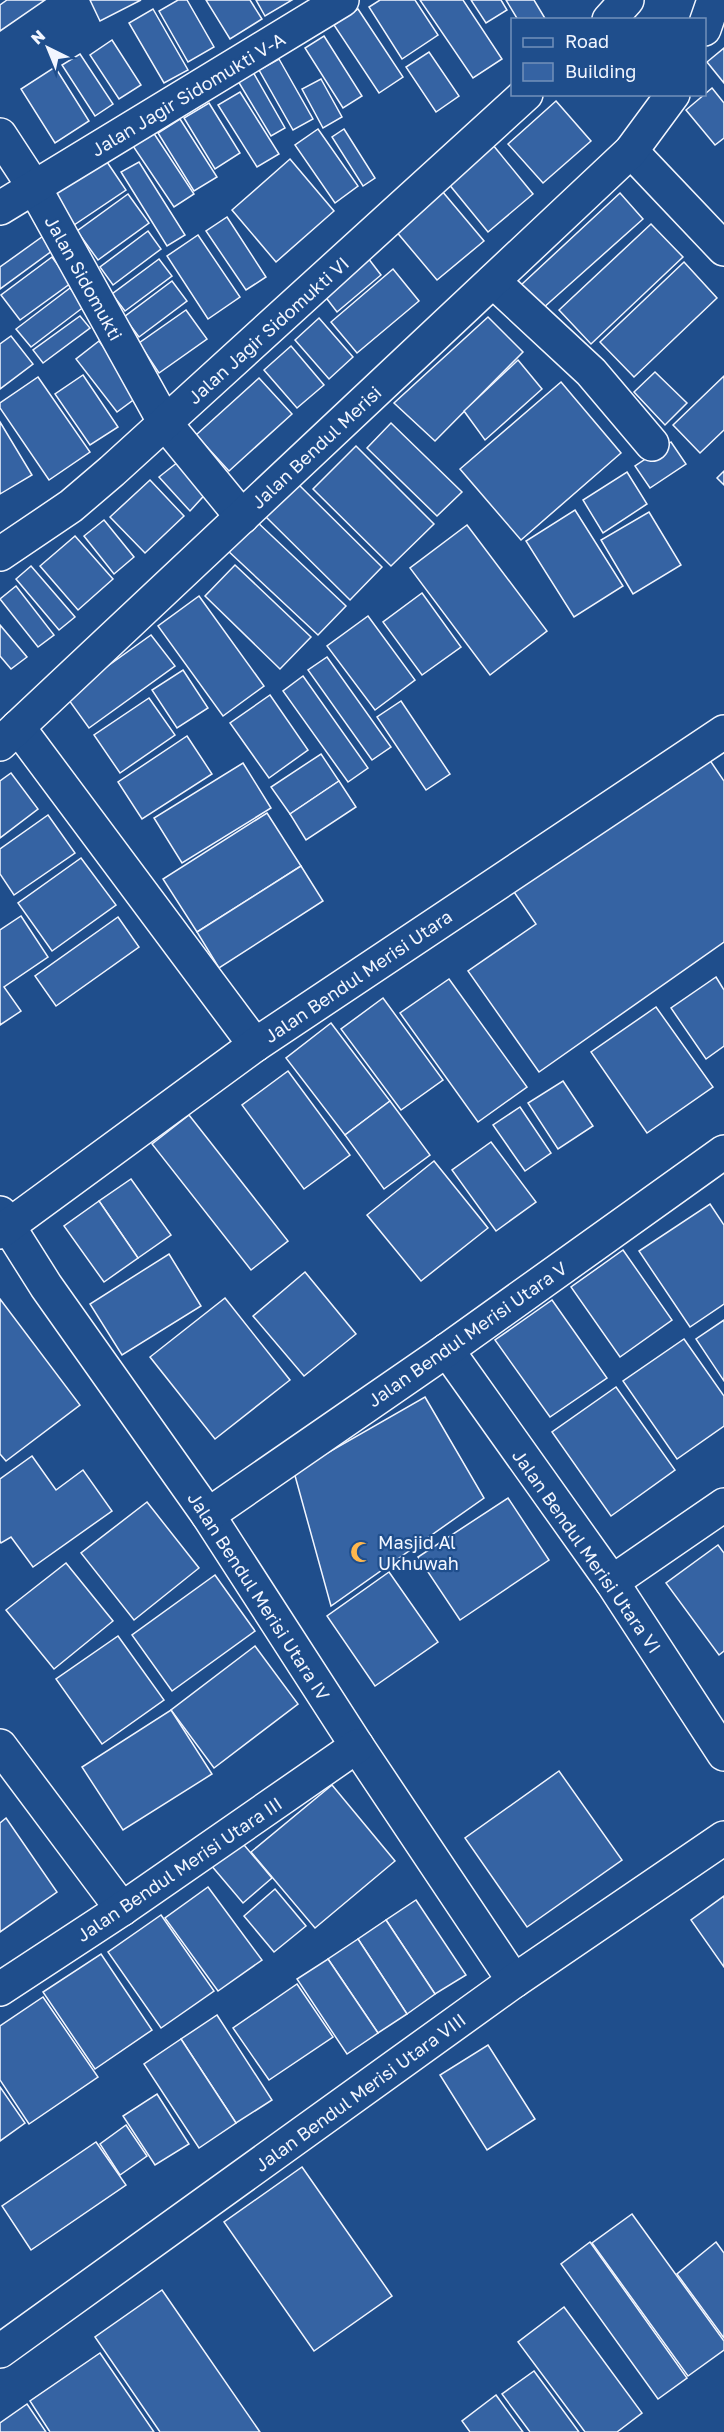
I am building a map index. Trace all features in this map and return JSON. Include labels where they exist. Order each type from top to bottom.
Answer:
[{"type":"street","name":"Jalan Jagir Sidomukti V-A","points":[[0,208],[342,0]]},
{"type":"street","points":[[611,18],[627,0]]},
{"type":"street","points":[[706,26],[714,0]]},
{"type":"street","name":"Jalan Jagir Sidomukti VI","points":[[0,554],[176,438],[524,96]]},
{"type":"street","name":"Jalan Bendul Merisi","points":[[9,735],[631,151],[672,96]]},
{"type":"street","name":"Jalan Sidomukti","points":[[0,135],[34,187],[176,438],[242,517]]},
{"type":"street","points":[[631,151],[724,249]]},
{"type":"street","points":[[493,281],[591,372],[652,444]]},
{"type":"street","name":"Jalan Bendul Merisi Utara","points":[[3,1224],[255,1045],[724,732]]},
{"type":"street","points":[[9,735],[255,1045]]},
{"type":"street","name":"Jalan Bendul Merisi Utara V","points":[[208,1515],[447,1350],[724,1152]]},
{"type":"street","name":"Jalan Bendul Merisi Utara IV","points":[[3,1224],[208,1515],[357,1746],[514,1981]]},
{"type":"street","name":"Jalan Bendul Merisi Utara VI","points":[[447,1350],[612,1582],[724,1754]]},
{"type":"street","points":[[612,1582],[724,1504]]},
{"type":"street","points":[[0,1746],[122,1909]]},
{"type":"street","name":"Jalan Bendul Merisi Utara III","points":[[0,1989],[122,1909],[357,1746]]},
{"type":"street","name":"Jalan Bendul Merisi Utara VIII","points":[[0,2351],[514,1981],[724,1838]]},
{"type":"building","points":[[7,0],[45,0],[0,31],[0,5]]},
{"type":"building","points":[[90,0],[141,0],[100,21]]},
{"type":"building","points":[[178,0],[187,0],[214,47],[188,62],[159,11]]},
{"type":"building","points":[[206,0],[250,0],[262,19],[230,39]]},
{"type":"building","points":[[256,0],[292,0],[265,16]]},
{"type":"building","points":[[380,0],[415,0],[438,35],[402,59],[369,7]]},
{"type":"building","points":[[420,0],[463,0],[502,59],[473,78]]},
{"type":"building","points":[[471,0],[501,0],[507,10],[486,23]]},
{"type":"building","points":[[506,0],[534,0],[545,18],[517,18]]},
{"type":"building","points":[[153,9],[188,70],[164,83],[129,23]]},
{"type":"building","points":[[358,9],[403,77],[379,93],[334,25]]},
{"type":"building","points":[[324,36],[362,96],[343,108],[305,48]]},
{"type":"building","points":[[112,40],[141,85],[119,99],[90,55]]},
{"type":"building","points":[[724,48],[724,83],[707,62]]},
{"type":"building","points":[[429,52],[459,96],[436,112],[406,67]]},
{"type":"building","points":[[80,54],[113,104],[95,116],[62,65]]},
{"type":"building","points":[[279,59],[313,119],[293,130],[259,70]]},
{"type":"building","points":[[55,67],[89,121],[55,143],[21,89]]},
{"type":"building","points":[[253,72],[285,128],[271,136],[238,81]]},
{"type":"building","points":[[321,79],[342,117],[323,128],[302,89]]},
{"type":"building","points":[[712,88],[724,103],[724,138],[715,145],[686,110],[703,96],[706,96]]},
{"type":"building","points":[[240,92],[279,154],[257,167],[218,105]]},
{"type":"building","points":[[556,101],[591,141],[543,183],[508,144]]},
{"type":"building","points":[[209,103],[240,153],[215,169],[184,118]]},
{"type":"building","points":[[180,119],[217,177],[194,191],[158,133]]},
{"type":"building","points":[[151,129],[194,194],[174,207],[131,143]]},
{"type":"building","points":[[318,129],[358,186],[335,203],[295,145]]},
{"type":"building","points":[[344,129],[375,178],[363,186],[332,137]]},
{"type":"building","points":[[493,145],[533,194],[488,232],[448,183]]},
{"type":"building","points":[[105,159],[126,190],[74,225],[53,195]]},
{"type":"building","points":[[290,159],[334,211],[276,262],[232,210]]},
{"type":"building","points":[[139,162],[185,235],[167,246],[121,172]]},
{"type":"building","points":[[442,191],[484,241],[437,280],[395,230]]},
{"type":"building","points":[[620,193],[643,219],[542,309],[521,285]]},
{"type":"building","points":[[128,194],[149,223],[98,260],[77,231]]},
{"type":"building","points":[[227,217],[266,277],[246,290],[206,231]]},
{"type":"building","points":[[651,224],[683,257],[591,344],[559,310]]},
{"type":"building","points":[[148,231],[161,249],[113,285],[100,267]]},
{"type":"building","points":[[46,234],[56,248],[0,289],[0,267]]},
{"type":"building","points":[[198,235],[240,297],[208,319],[167,256]]},
{"type":"building","points":[[52,257],[71,283],[20,320],[1,295]]},
{"type":"building","points":[[368,258],[381,275],[337,312],[324,295]]},
{"type":"building","points":[[159,259],[172,276],[125,311],[112,294]]},
{"type":"building","points":[[684,262],[717,298],[634,377],[600,342]]},
{"type":"building","points":[[393,269],[419,301],[357,353],[331,322]]},
{"type":"building","points":[[172,281],[187,301],[139,337],[124,317]]},
{"type":"building","points":[[70,288],[85,306],[31,347],[16,329]]},
{"type":"building","points":[[186,310],[207,339],[159,373],[139,343]]},
{"type":"building","points":[[80,316],[90,328],[43,363],[33,350]]},
{"type":"building","points":[[488,317],[523,352],[435,441],[394,403]]},
{"type":"building","points":[[319,318],[353,357],[329,379],[295,340]]},
{"type":"building","points":[[11,336],[33,364],[0,389],[0,344]]},
{"type":"building","points":[[99,341],[140,395],[117,412],[76,359]]},
{"type":"building","points":[[291,346],[324,385],[297,408],[264,370]]},
{"type":"building","points":[[518,360],[542,389],[485,440],[464,411]]},
{"type":"building","points":[[655,372],[687,403],[665,425],[634,392]]},
{"type":"building","points":[[83,375],[118,427],[90,445],[55,394]]},
{"type":"building","points":[[724,376],[724,430],[700,453],[673,425]]},
{"type":"building","points":[[38,377],[90,452],[49,480],[0,408],[0,403]]},
{"type":"building","points":[[259,378],[292,414],[229,471],[196,435]]},
{"type":"building","points":[[561,382],[621,453],[521,540],[460,469]]},
{"type":"building","points":[[0,422],[32,475],[0,494]]},
{"type":"building","points":[[391,423],[462,492],[437,516],[367,448]]},
{"type":"building","points":[[671,442],[686,464],[650,488],[635,466]]},
{"type":"building","points":[[356,446],[434,524],[391,566],[313,489]]},
{"type":"building","points":[[183,458],[211,488],[190,511],[159,477]]},
{"type":"building","points":[[724,471],[724,485],[717,478]]},
{"type":"building","points":[[627,472],[647,504],[603,533],[583,500]]},
{"type":"building","points":[[150,480],[184,516],[145,553],[110,517]]},
{"type":"building","points":[[296,482],[382,567],[350,600],[264,515]]},
{"type":"building","points":[[575,510],[623,586],[574,617],[526,541]]},
{"type":"building","points":[[649,512],[681,565],[633,594],[601,540]]},
{"type":"building","points":[[254,519],[346,606],[318,635],[226,549]]},
{"type":"building","points":[[104,520],[134,557],[114,574],[84,536]]},
{"type":"building","points":[[467,525],[547,631],[490,675],[410,568]]},
{"type":"building","points":[[75,536],[113,579],[78,610],[40,566]]},
{"type":"building","points":[[235,565],[311,637],[280,669],[205,596]]},
{"type":"building","points":[[31,566],[75,617],[59,630],[16,579]]},
{"type":"building","points":[[16,586],[54,635],[38,647],[0,599]]},
{"type":"building","points":[[422,593],[461,647],[422,675],[383,622]]},
{"type":"building","points":[[199,596],[264,686],[223,716],[158,626]]},
{"type":"building","points":[[368,616],[415,680],[375,710],[327,646]]},
{"type":"building","points":[[0,625],[27,657],[11,669],[0,656]]},
{"type":"building","points":[[151,635],[175,666],[89,728],[66,696]]},
{"type":"building","points":[[327,657],[391,747],[372,760],[308,670]]},
{"type":"building","points":[[183,670],[208,708],[177,728],[152,690]]},
{"type":"building","points":[[303,676],[368,768],[348,782],[283,691]]},
{"type":"building","points":[[270,695],[308,750],[269,778],[230,723]]},
{"type":"building","points":[[149,698],[175,735],[120,773],[94,735]]},
{"type":"building","points":[[401,701],[450,774],[426,790],[377,717]]},
{"type":"building","points":[[187,736],[212,774],[142,819],[118,782]]},
{"type":"building","points":[[321,754],[339,781],[290,814],[271,787]]},
{"type":"building","points":[[707,756],[724,781],[724,942],[539,1072],[468,971],[536,924],[512,889]]},
{"type":"building","points":[[243,763],[271,808],[182,863],[154,818]]},
{"type":"building","points":[[11,773],[38,809],[0,838],[0,781]]},
{"type":"building","points":[[339,781],[356,807],[306,840],[290,814]]},
{"type":"building","points":[[267,813],[301,866],[197,932],[163,879]]},
{"type":"building","points":[[48,815],[75,853],[14,895],[0,874],[0,849]]},
{"type":"building","points":[[81,858],[116,905],[52,951],[18,903]]},
{"type":"building","points":[[301,866],[323,901],[219,968],[197,932]]},
{"type":"building","points":[[21,916],[48,957],[4,987],[21,1011],[0,1025],[0,930]]},
{"type":"building","points":[[118,917],[139,947],[56,1006],[35,976]]},
{"type":"building","points":[[716,977],[724,990],[724,1046],[706,1059],[671,1008]]},
{"type":"building","points":[[449,979],[527,1087],[478,1122],[400,1013]]},
{"type":"building","points":[[383,998],[443,1080],[401,1110],[341,1029]]},
{"type":"building","points":[[656,1007],[713,1087],[647,1133],[591,1052]]},
{"type":"building","points":[[331,1023],[390,1101],[345,1135],[286,1058]]},
{"type":"building","points":[[288,1071],[350,1155],[304,1189],[242,1105]]},
{"type":"building","points":[[563,1081],[593,1126],[558,1149],[528,1103]]},
{"type":"building","points":[[390,1101],[430,1155],[384,1189],[345,1135]]},
{"type":"building","points":[[520,1107],[551,1153],[525,1171],[493,1125]]},
{"type":"building","points":[[189,1115],[288,1241],[251,1270],[152,1144]]},
{"type":"building","points":[[491,1142],[536,1202],[496,1231],[452,1170]]},
{"type":"building","points":[[434,1161],[488,1228],[421,1281],[367,1215]]},
{"type":"building","points":[[131,1179],[171,1235],[138,1258],[99,1201]]},
{"type":"building","points":[[99,1201],[138,1258],[104,1282],[64,1226]]},
{"type":"building","points":[[710,1204],[724,1225],[724,1304],[690,1327],[639,1251]]},
{"type":"building","points":[[623,1250],[672,1320],[620,1357],[571,1287]]},
{"type":"building","points":[[169,1254],[201,1306],[122,1355],[90,1304]]},
{"type":"building","points":[[305,1272],[356,1334],[304,1376],[253,1316]]},
{"type":"building","points":[[225,1298],[290,1380],[215,1439],[150,1357]]},
{"type":"building","points":[[0,1299],[80,1405],[6,1461],[0,1454]]},
{"type":"building","points":[[552,1300],[607,1378],[550,1417],[495,1340]]},
{"type":"building","points":[[724,1320],[724,1381],[696,1339]]},
{"type":"building","points":[[684,1339],[724,1396],[724,1426],[677,1459],[623,1381]]},
{"type":"building","points":[[616,1387],[675,1470],[611,1516],[552,1432]]},
{"type":"building","name":"Masjid Al Ukhuwah","points":[[425,1397],[484,1498],[331,1606],[294,1472]]},
{"type":"building","points":[[32,1456],[56,1490],[83,1470],[112,1511],[33,1567],[11,1537],[1,1543],[0,1541],[0,1479]]},
{"type":"building","points":[[508,1498],[549,1560],[460,1620],[418,1557]]},
{"type":"building","points":[[147,1502],[199,1568],[134,1620],[81,1553]]},
{"type":"building","points":[[718,1545],[724,1553],[724,1651],[719,1655],[666,1583]]},
{"type":"building","points":[[66,1563],[113,1621],[54,1669],[6,1610]]},
{"type":"building","points":[[389,1572],[438,1642],[375,1686],[327,1616]]},
{"type":"building","points":[[215,1575],[255,1631],[172,1691],[132,1635]]},
{"type":"building","points":[[118,1636],[164,1700],[102,1744],[56,1679]]},
{"type":"building","points":[[255,1646],[298,1704],[214,1768],[171,1710]]},
{"type":"building","points":[[171,1710],[212,1774],[123,1830],[82,1767]]},
{"type":"building","points":[[559,1771],[622,1860],[527,1927],[465,1838]]},
{"type":"building","points":[[332,1785],[395,1861],[315,1928],[251,1852]]},
{"type":"building","points":[[6,1818],[57,1892],[0,1932],[0,1823]]},
{"type":"building","points":[[234,1833],[272,1878],[243,1903],[205,1858]]},
{"type":"building","points":[[208,1887],[262,1960],[218,1991],[165,1918]]},
{"type":"building","points":[[275,1889],[306,1926],[274,1952],[244,1916]]},
{"type":"building","points":[[724,1896],[724,1967],[691,1920]]},
{"type":"building","points":[[416,1900],[466,1975],[435,1994],[386,1920]]},
{"type":"building","points":[[161,1915],[214,1991],[161,2028],[108,1952]]},
{"type":"building","points":[[386,1920],[435,1994],[407,2014],[358,1939]]},
{"type":"building","points":[[358,1939],[407,2014],[378,2033],[328,1959]]},
{"type":"building","points":[[101,1954],[152,2030],[95,2069],[43,1992]]},
{"type":"building","points":[[328,1959],[378,2033],[347,2054],[297,1979]]},
{"type":"building","points":[[297,1984],[333,2037],[269,2080],[233,2028]]},
{"type":"building","points":[[43,1997],[98,2077],[29,2124],[0,2080],[0,2026]]},
{"type":"building","points":[[217,2015],[272,2100],[236,2123],[181,2039]]},
{"type":"building","points":[[181,2039],[236,2123],[199,2148],[144,2064]]},
{"type":"building","points":[[488,2045],[535,2119],[487,2150],[440,2075]]},
{"type":"building","points":[[0,2087],[25,2123],[0,2141]]},
{"type":"building","points":[[157,2094],[189,2144],[155,2165],[123,2116]]},
{"type":"building","points":[[126,2125],[147,2156],[120,2175],[100,2144]]},
{"type":"building","points":[[96,2142],[126,2185],[31,2250],[2,2206]]},
{"type":"building","points":[[302,2167],[392,2296],[314,2351],[224,2222]]},
{"type":"building","points":[[632,2214],[724,2341],[724,2350],[688,2376],[592,2243]]},
{"type":"building","points":[[590,2242],[687,2378],[658,2399],[561,2264]]},
{"type":"building","points":[[716,2242],[724,2253],[724,2338],[677,2274]]},
{"type":"building","points":[[162,2290],[260,2432],[160,2432],[95,2337]]},
{"type":"building","points":[[564,2307],[642,2413],[617,2432],[585,2432],[518,2342]]},
{"type":"building","points":[[100,2353],[154,2432],[50,2432],[30,2401]]},
{"type":"building","points":[[534,2371],[579,2432],[530,2432],[502,2394]]},
{"type":"building","points":[[496,2395],[523,2432],[470,2432],[462,2421]]},
{"type":"building","points":[[27,2404],[46,2432],[0,2432],[0,2423]]},
{"type":"place","name":"Masjid Al Ukhuwah","points":[[361,1552]]}]
